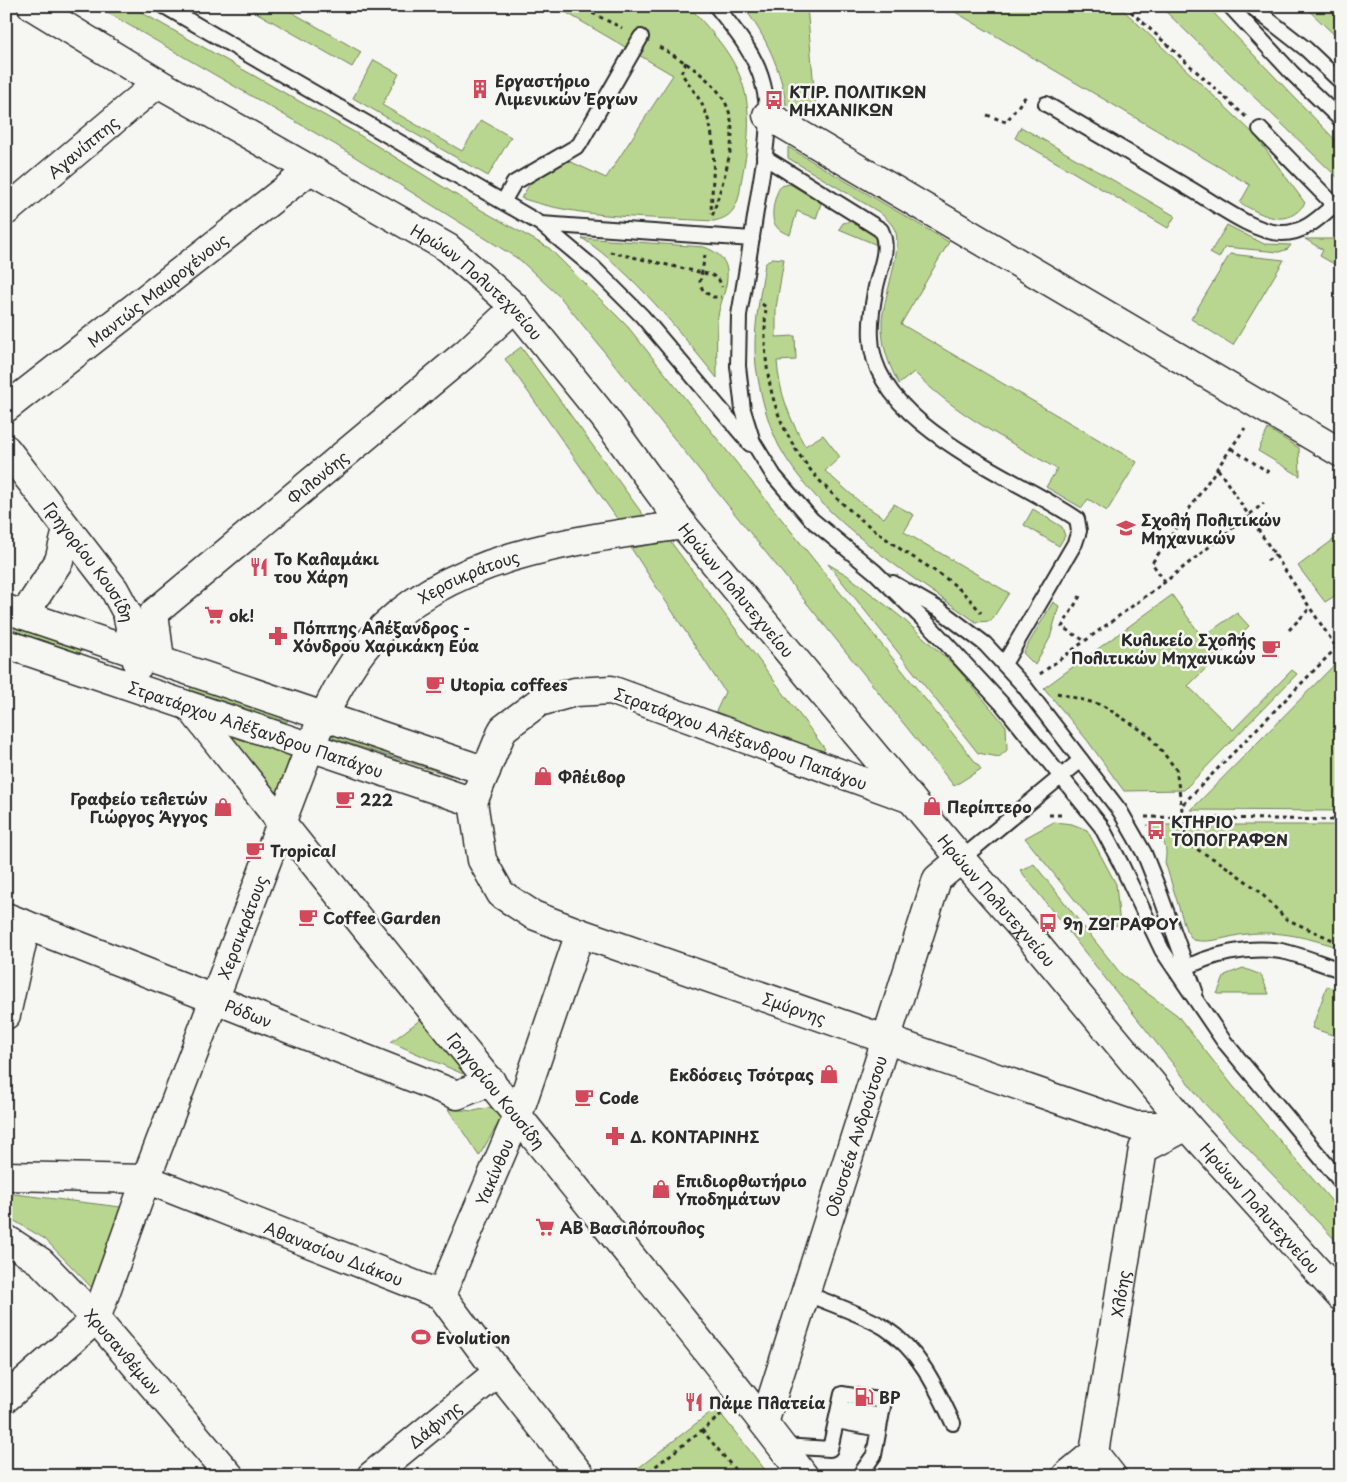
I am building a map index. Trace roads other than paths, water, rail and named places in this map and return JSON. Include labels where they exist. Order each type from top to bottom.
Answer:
[{"type":"street","name":"Ηρώων Πολυτεχνείου","points":[[32,6],[158,82],[448,248],[515,306],[604,417],[683,525],[912,800],[1031,938],[1187,1126],[1341,1297]]},
{"type":"street","name":"Αγανίππης","points":[[6,210],[158,82]]},
{"type":"street","points":[[767,115],[1341,453]]},
{"type":"street","name":"Μαντώς Μαυρογένους","points":[[6,408],[310,170]]},
{"type":"street","name":"Φιλονόης","points":[[148,656],[154,613],[466,353],[515,306]]},
{"type":"street","name":"Γρηγορίου Κουσίδη","points":[[6,449],[114,589],[123,605],[148,656],[141,690]]},
{"type":"street","name":"Χερσικράτους","points":[[96,1319],[146,1179],[310,747],[324,716],[348,673],[372,638],[412,603],[475,569],[562,544],[683,525]]},
{"type":"street","points":[[15,612],[59,561],[67,530]]},
{"type":"street","name":"Στρατάρχου Αλέξανδρου Παπάγου","points":[[15,612],[486,771]]},
{"type":"street","name":"Στρατάρχου Αλέξανδρου Παπάγου","points":[[6,644],[473,802],[503,729],[539,702],[575,692],[611,690],[912,800]]},
{"type":"street","name":"Γρηγορίου Κουσίδη","points":[[190,707],[282,824],[491,1081],[764,1423],[804,1476]]},
{"type":"street","name":"Σμύρνης","points":[[473,802],[482,860],[501,894],[533,915],[884,1040],[1134,1126],[1187,1126]]},
{"type":"street","name":"Οδυσσέα Ανδρούτσου","points":[[764,1423],[884,1040],[937,878],[962,859]]},
{"type":"street","points":[[6,1015],[16,921]]},
{"type":"street","name":"Ρόδων","points":[[16,921],[457,1095],[491,1081]]},
{"type":"street","name":"Υακίνθου","points":[[441,1295],[518,1116],[580,933]]},
{"type":"street","name":"Χλόης","points":[[1094,1453],[1143,1149],[1187,1126]]},
{"type":"street","name":"Αθανασίου Διάκου","points":[[6,1176],[146,1179],[441,1295]]},
{"type":"street","name":"Χρυσανθέμων","points":[[6,1239],[41,1262],[96,1319],[230,1476]]},
{"type":"street","points":[[441,1295],[498,1372],[581,1476]]},
{"type":"street","points":[[6,1398],[96,1319]]},
{"type":"street","name":"Δάφνης","points":[[371,1476],[498,1372]]},
{"type":"street","points":[[1066,1476],[1094,1453],[1112,1476]]},
{"type":"lane","points":[[164,6],[542,224],[595,269],[642,316],[812,520],[875,572],[966,663],[1003,704],[1101,826],[1162,950],[1182,970]]},
{"type":"lane","points":[[716,6],[740,36],[757,66],[763,83],[767,115],[764,157],[739,315],[738,366],[740,391],[747,427],[762,459]]},
{"type":"lane","points":[[1230,6],[1292,73],[1341,120]]},
{"type":"lane","points":[[1251,6],[1306,50],[1341,82]]},
{"type":"lane","points":[[503,202],[514,183],[579,144],[642,38]]},
{"type":"lane","points":[[1046,104],[1240,218],[1266,230],[1281,233],[1297,231],[1311,225],[1337,208],[1260,129]]},
{"type":"lane","points":[[764,157],[881,230],[886,244],[875,291],[871,341],[880,376],[907,412],[932,433],[1077,519],[1079,531],[1075,543],[1004,664]]},
{"type":"lane","points":[[542,224],[752,239]]},
{"type":"lane","points":[[875,572],[940,610],[985,644],[1024,686],[1081,760],[1120,811],[1153,876],[1182,970],[1199,1005],[1251,1076],[1340,1180]]},
{"type":"lane","points":[[962,859],[1081,760]]},
{"type":"lane","points":[[1182,970],[1230,953],[1263,950],[1281,951],[1341,970]]},
{"type":"lane","points":[[805,1293],[885,1328],[913,1352],[931,1376],[953,1423]]},
{"type":"lane","points":[[781,1446],[830,1449],[842,1394],[884,1402],[874,1455],[859,1476]]},
{"type":"lane","points":[[838,1415],[880,1423]]},
{"type":"place","name":"Εργαστήριο Λιμενικών Έργων","points":[[480,89]]},
{"type":"place","name":"ΚΤΙΡ. ΠΟΛΙΤΙΚΩΝ ΜΗΧΑΝΙΚΩΝ","points":[[774,100]]},
{"type":"place","name":"Σχολή Πολιτικών Μηχανικών","points":[[1126,528]]},
{"type":"place","name":"Το Καλαμάκι του Χάρη","points":[[259,567]]},
{"type":"place","name":"ok!","points":[[214,615]]},
{"type":"place","name":"Πόππης Αλέξανδρος - Χόνδρου Χαρικάκη Εύα","points":[[278,636]]},
{"type":"place","name":"Κυλικείο Σχολής Πολιτικών Μηχανικών","points":[[1271,648]]},
{"type":"place","name":"Utopia coffees","points":[[435,684]]},
{"type":"place","name":"Φλέιβορ","points":[[543,776]]},
{"type":"place","name":"222","points":[[345,799]]},
{"type":"place","name":"Περίπτερο","points":[[932,806]]},
{"type":"place","name":"Γραφείο τελετών Γιώργος Άγγος","points":[[223,807]]},
{"type":"place","name":"ΚΤΗΡΙΟ ΤΟΠΟΓΡΑΦΩΝ","points":[[1156,830]]},
{"type":"place","name":"Tropical","points":[[255,850]]},
{"type":"place","name":"Coffee Garden","points":[[308,917]]},
{"type":"place","name":"9η ΖΩΓΡΑΦΟΥ","points":[[1048,923]]},
{"type":"place","name":"Εκδόσεις Τσότρας","points":[[829,1074]]},
{"type":"place","name":"Code","points":[[584,1097]]},
{"type":"place","name":"Δ. ΚΟΝΤΑΡΙΝΗΣ","points":[[615,1136]]},
{"type":"place","name":"Επιδιορθωτήριο Υποδημάτων","points":[[661,1189]]},
{"type":"place","name":"AB Βασιλόπουλος","points":[[545,1227]]},
{"type":"place","name":"Evolution","points":[[421,1337]]},
{"type":"place","name":"BP","points":[[864,1397]]},
{"type":"place","name":"Πάμε Πλατεία","points":[[694,1402]]}]
